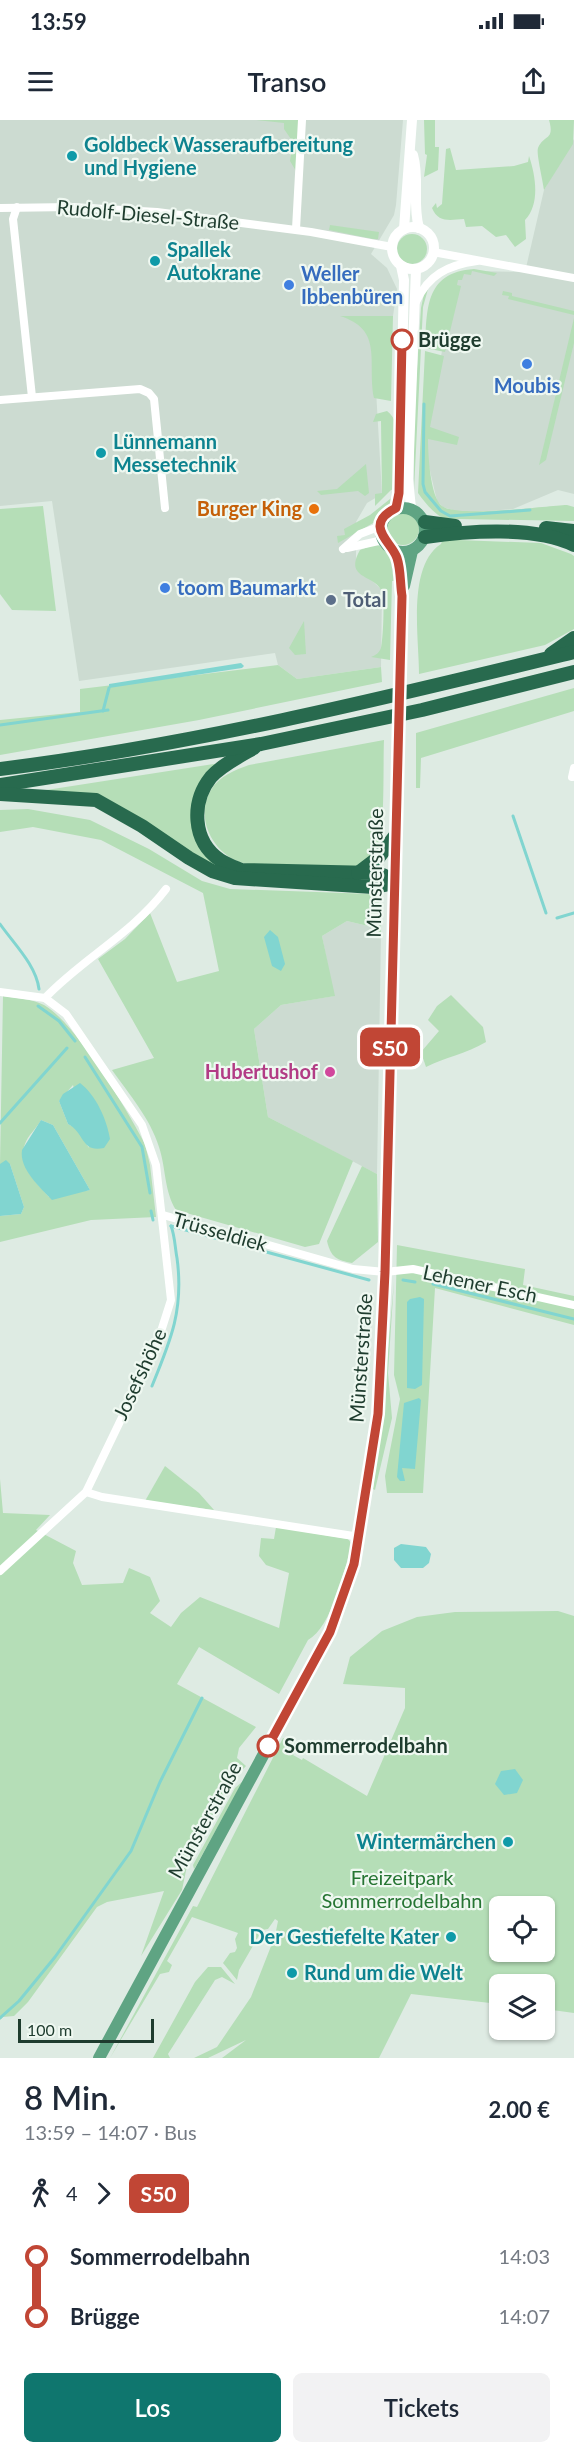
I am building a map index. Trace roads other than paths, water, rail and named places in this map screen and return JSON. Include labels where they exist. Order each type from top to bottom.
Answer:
[{"type":"highway","points":[[425,522],[439,526],[574,531]]},
{"type":"highway","points":[[425,537],[537,534],[557,537],[574,545]]},
{"type":"highway","points":[[541,660],[574,638]]},
{"type":"highway","points":[[0,769],[196,737],[420,690],[574,652]]},
{"type":"highway","points":[[0,785],[261,744],[375,721],[574,672]]},
{"type":"highway","points":[[261,744],[212,776],[202,792],[197,807],[197,823],[202,841],[211,853],[221,861],[241,870],[382,875],[394,883]]},
{"type":"highway","points":[[0,794],[96,801],[142,826],[212,871],[235,878],[373,887],[394,883]]},
{"type":"highway","points":[[358,873],[380,857],[395,836]]},
{"type":"main road","points":[[404,229],[412,120]]},
{"type":"main road","points":[[411,150],[415,162],[416,217],[419,228]]},
{"type":"main road","points":[[396,508],[399,493],[404,280],[401,266],[394,258],[392,247],[396,236],[404,229],[419,228],[429,235],[433,252],[427,263],[416,269],[401,266]]},
{"type":"main road","points":[[411,508],[396,508],[386,515],[381,526],[388,545],[412,551],[425,537],[425,522],[411,508],[408,479],[416,269]]},
{"type":"main road","name":"Münsterstraße","points":[[99,2058],[330,1632],[354,1564],[360,1537],[378,1414],[385,1272],[402,596],[397,558],[388,545]]},
{"type":"main road","name":"Münsterstraße","points":[[402,596],[412,551]]},
{"type":"street","points":[[296,230],[302,120]]},
{"type":"street","points":[[16,207],[13,219],[32,397]]},
{"type":"street","name":"Rudolf-Diesel-Straße","points":[[0,208],[139,210],[296,230],[392,247]]},
{"type":"street","points":[[433,252],[574,278]]},
{"type":"street","points":[[413,308],[426,284],[435,275],[455,265],[484,260]]},
{"type":"street","points":[[0,400],[140,389],[149,393],[153,399],[165,508]]},
{"type":"street","points":[[381,526],[360,534],[343,549],[388,545]]},
{"type":"street","points":[[0,992],[45,998],[121,937],[166,889]]},
{"type":"street","name":"Trüsseldiek","points":[[45,998],[73,1024],[142,1125],[156,1165],[163,1215],[353,1269],[385,1272]]},
{"type":"street","name":"Josefshöhe","points":[[0,1571],[86,1492],[156,1347],[171,1300],[163,1215]]},
{"type":"street","name":"Lehener Esch","points":[[385,1272],[413,1269],[574,1305]]},
{"type":"street","points":[[86,1492],[102,1497],[360,1537]]},
{"type":"water","points":[[241,663],[244,666],[242,668],[109,688],[109,684]]},
{"type":"water","points":[[270,930],[278,937],[285,964],[281,971],[272,966],[264,937]]},
{"type":"water","points":[[80,1083],[96,1101],[106,1124],[110,1139],[104,1148],[91,1148],[87,1145],[78,1132],[68,1124],[59,1101],[63,1094]]},
{"type":"water","points":[[41,1120],[53,1125],[90,1190],[52,1200],[31,1177],[24,1164],[22,1150]]},
{"type":"water","points":[[6,1160],[10,1164],[24,1207],[21,1214],[0,1216],[0,1164]]},
{"type":"water","points":[[420,1297],[424,1299],[422,1385],[415,1389],[407,1388],[407,1302]]},
{"type":"water","points":[[419,1398],[421,1400],[415,1469],[402,1468],[405,1481],[400,1481],[397,1477],[404,1403]]},
{"type":"water","points":[[401,1544],[426,1547],[431,1554],[429,1563],[423,1568],[401,1568],[394,1560],[394,1548]]},
{"type":"water","points":[[515,1769],[523,1780],[517,1793],[504,1795],[495,1784],[501,1771]]},
{"type":"waterway","points":[[424,404],[423,484],[425,492],[441,511],[450,516],[530,510]]},
{"type":"waterway","points":[[103,711],[109,688]]},
{"type":"waterway","points":[[0,725],[108,710]]},
{"type":"waterway","points":[[513,816],[546,913]]},
{"type":"waterway","points":[[557,918],[574,913]]},
{"type":"waterway","points":[[0,924],[29,963],[39,989]]},
{"type":"waterway","points":[[38,1006],[59,1021],[75,1041]]},
{"type":"waterway","points":[[0,1123],[67,1048]]},
{"type":"waterway","points":[[85,1057],[142,1147],[150,1193]]},
{"type":"waterway","points":[[151,1211],[153,1220]]},
{"type":"waterway","points":[[171,1226],[369,1280]]},
{"type":"waterway","points":[[152,1386],[170,1339],[179,1293],[177,1258],[171,1226]]},
{"type":"waterway","points":[[403,1280],[415,1282]]},
{"type":"waterway","points":[[433,1284],[574,1319]]},
{"type":"waterway","points":[[0,2018],[19,2001],[55,1957],[131,1851],[160,1782],[202,1698]]},
{"type":"place","name":"Goldbeck Wasseraufbereitung und Hygiene","points":[[72,156]]},
{"type":"place","name":"Spallek Autokrane","points":[[155,261]]},
{"type":"place","name":"Weller Ibbenbüren","points":[[289,285]]},
{"type":"place","name":"Brügge","points":[[402,340]]},
{"type":"place","name":"Moubis","points":[[527,364]]},
{"type":"place","name":"Lünnemann Messetechnik","points":[[101,453]]},
{"type":"place","name":"Burger King","points":[[314,509]]},
{"type":"place","name":"toom Baumarkt","points":[[165,588]]},
{"type":"place","name":"Total","points":[[331,600]]},
{"type":"place","name":"Hubertushof","points":[[330,1072]]},
{"type":"place","name":"Sommerrodelbahn","points":[[268,1746]]},
{"type":"place","name":"Wintermärchen","points":[[508,1842]]},
{"type":"place","name":"Der Gestiefelte Kater","points":[[451,1937]]},
{"type":"place","name":"Rund um die Welt","points":[[292,1973]]},
{"type":"park label","name":"Freizeitpark Sommerrodelbahn","points":[[402,1890]]}]
